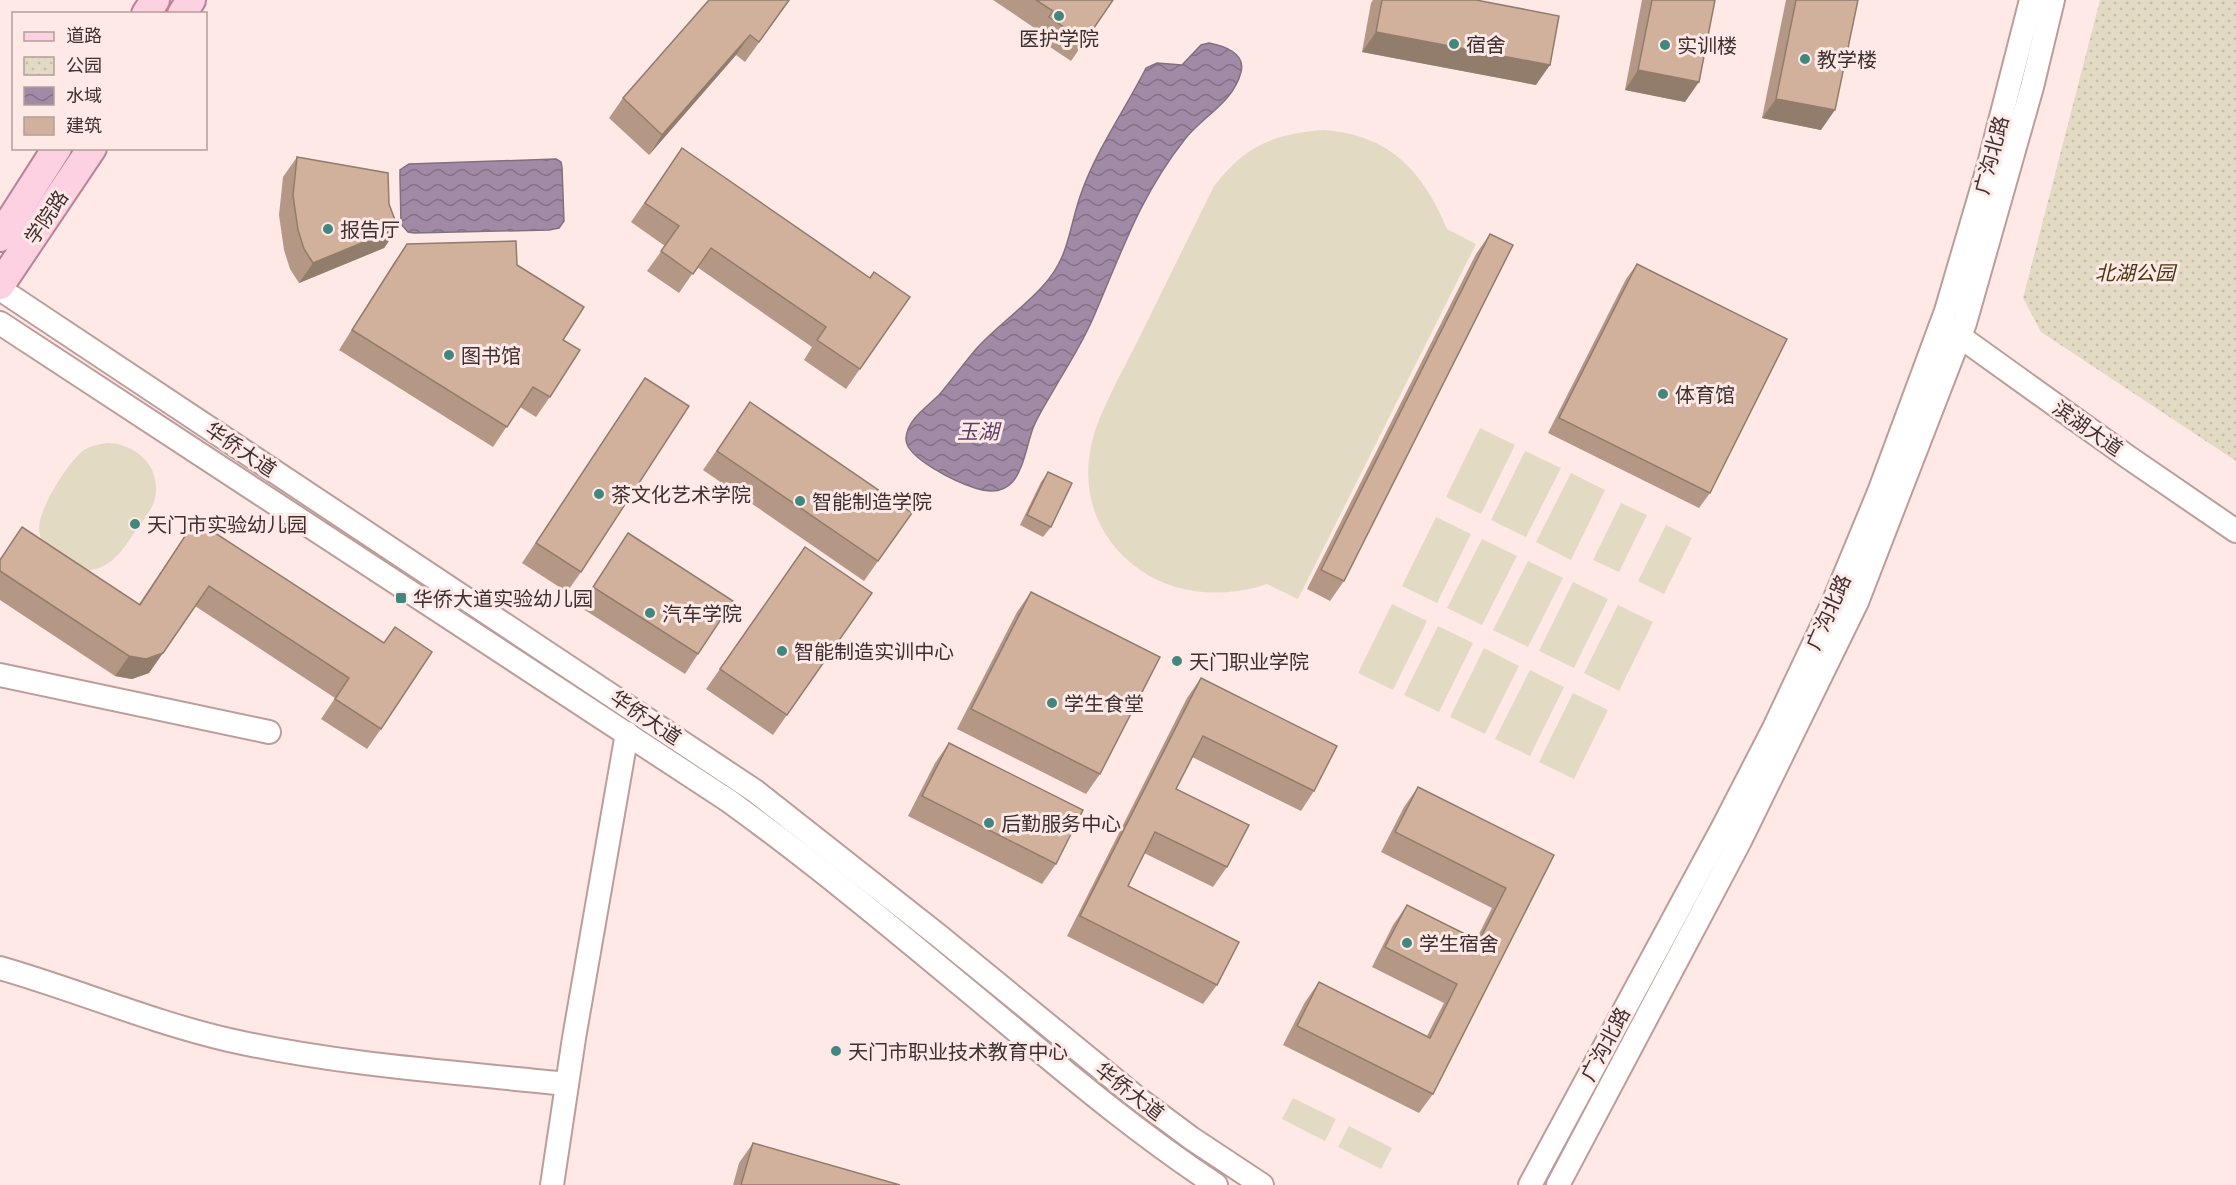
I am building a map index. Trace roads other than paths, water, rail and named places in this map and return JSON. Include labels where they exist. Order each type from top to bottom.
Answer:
[{"type":"main road","name":"学院路","points":[[0,237],[56,150]]},
{"type":"main road","name":"学院路","points":[[0,287],[91,150]]},
{"type":"street","name":"广沟北路","points":[[1530,1185],[1723,827],[1784,707],[1833,603],[1953,324],[1991,157],[2031,0]]},
{"type":"street","name":"广沟北路","points":[[1558,1185],[1740,841],[1852,612],[1887,530],[2032,87],[2053,0]]},
{"type":"street","name":"华侨大道","points":[[0,287],[755,791],[939,936],[1136,1098],[1262,1185]]},
{"type":"street","name":"华侨大道","points":[[0,323],[627,733],[766,828],[938,966],[1096,1098],[1145,1136],[1216,1185]]},
{"type":"street","name":"滨湖大道","points":[[1953,324],[2236,514]]},
{"type":"street","name":"滨湖大道","points":[[1953,324],[2128,457],[2236,531]]},
{"type":"street","points":[[0,675],[269,732]]},
{"type":"street","points":[[552,1185],[627,733]]},
{"type":"street","points":[[0,968],[43,980],[172,1025],[229,1040],[316,1057],[567,1084]]},
{"type":"water","name":"玉湖","points":[[1209,43],[1227,48],[1237,55],[1242,65],[1237,83],[1225,101],[1185,139],[1169,160],[1144,203],[1086,334],[1035,422],[1017,475],[1011,484],[1002,489],[990,491],[967,485],[934,469],[914,454],[908,446],[906,438],[910,425],[918,414],[939,395],[977,348],[1042,287],[1059,264],[1088,175],[1146,68],[1157,63],[1182,65],[1201,45]]},
{"type":"water","points":[[556,159],[561,162],[562,167],[564,221],[559,228],[414,233],[408,232],[401,224],[400,170],[409,164]]},
{"type":"place","name":"医护学院","points":[[1059,16]]},
{"type":"place","name":"宿舍","points":[[1454,44]]},
{"type":"place","name":"实训楼","points":[[1665,45]]},
{"type":"place","name":"教学楼","points":[[1805,59]]},
{"type":"place","name":"报告厅","points":[[328,229]]},
{"type":"place","name":"图书馆","points":[[449,355]]},
{"type":"place","name":"体育馆","points":[[1663,394]]},
{"type":"place","name":"茶文化艺术学院","points":[[599,494]]},
{"type":"place","name":"智能制造学院","points":[[800,501]]},
{"type":"place","name":"天门市实验幼儿园","points":[[135,524]]},
{"type":"place","name":"华侨大道实验幼儿园","points":[[401,598]]},
{"type":"place","name":"汽车学院","points":[[650,613]]},
{"type":"place","name":"智能制造实训中心","points":[[782,651]]},
{"type":"place","name":"天门职业学院","points":[[1177,661]]},
{"type":"place","name":"学生食堂","points":[[1052,703]]},
{"type":"place","name":"后勤服务中心","points":[[989,823]]},
{"type":"place","name":"学生宿舍","points":[[1407,943]]},
{"type":"place","name":"天门市职业技术教育中心","points":[[836,1051]]},
{"type":"park label","name":"北湖公园","points":[[2135,272]]}]
